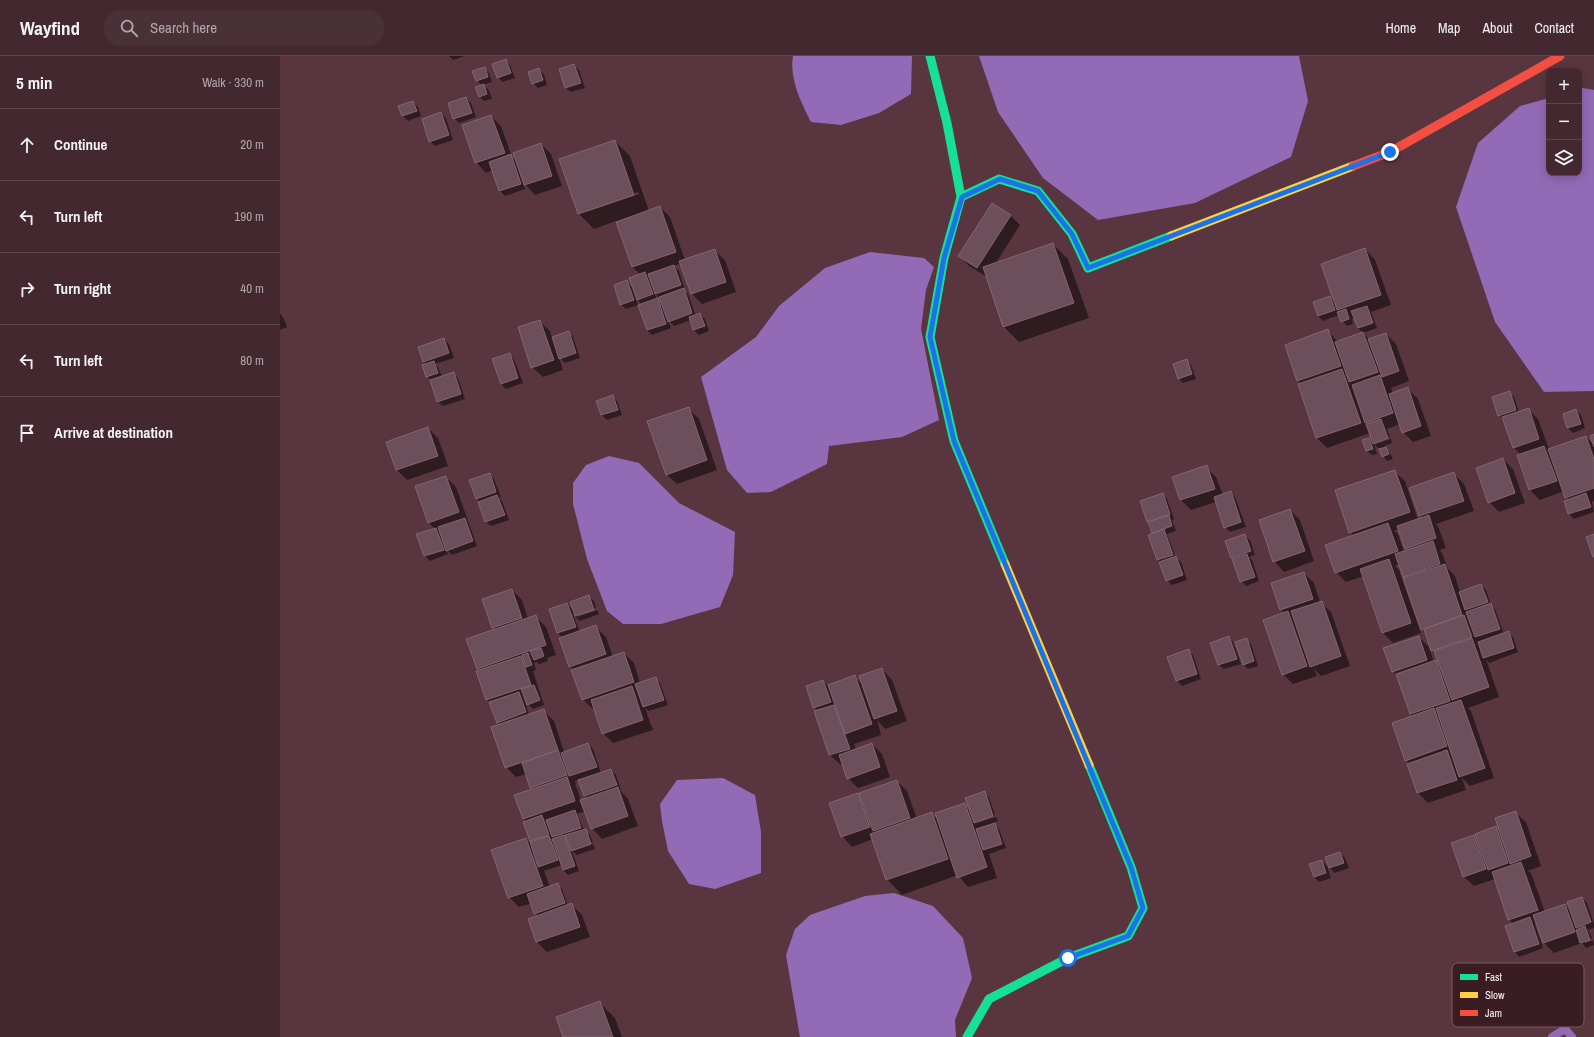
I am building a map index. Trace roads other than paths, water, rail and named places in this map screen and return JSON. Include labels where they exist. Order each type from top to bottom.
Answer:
[{"type":"main road","points":[[930,56],[947,123],[962,197],[944,258],[930,337],[954,441],[1131,867],[1143,908],[1128,936],[1068,958],[988,999],[967,1034],[967,1037]]},
{"type":"main road","points":[[962,197],[1000,179],[1038,191],[1072,234],[1088,268],[1390,152],[1560,56]]},
{"type":"waterway","points":[[1552,1037],[1565,1029],[1572,1037]]}]
